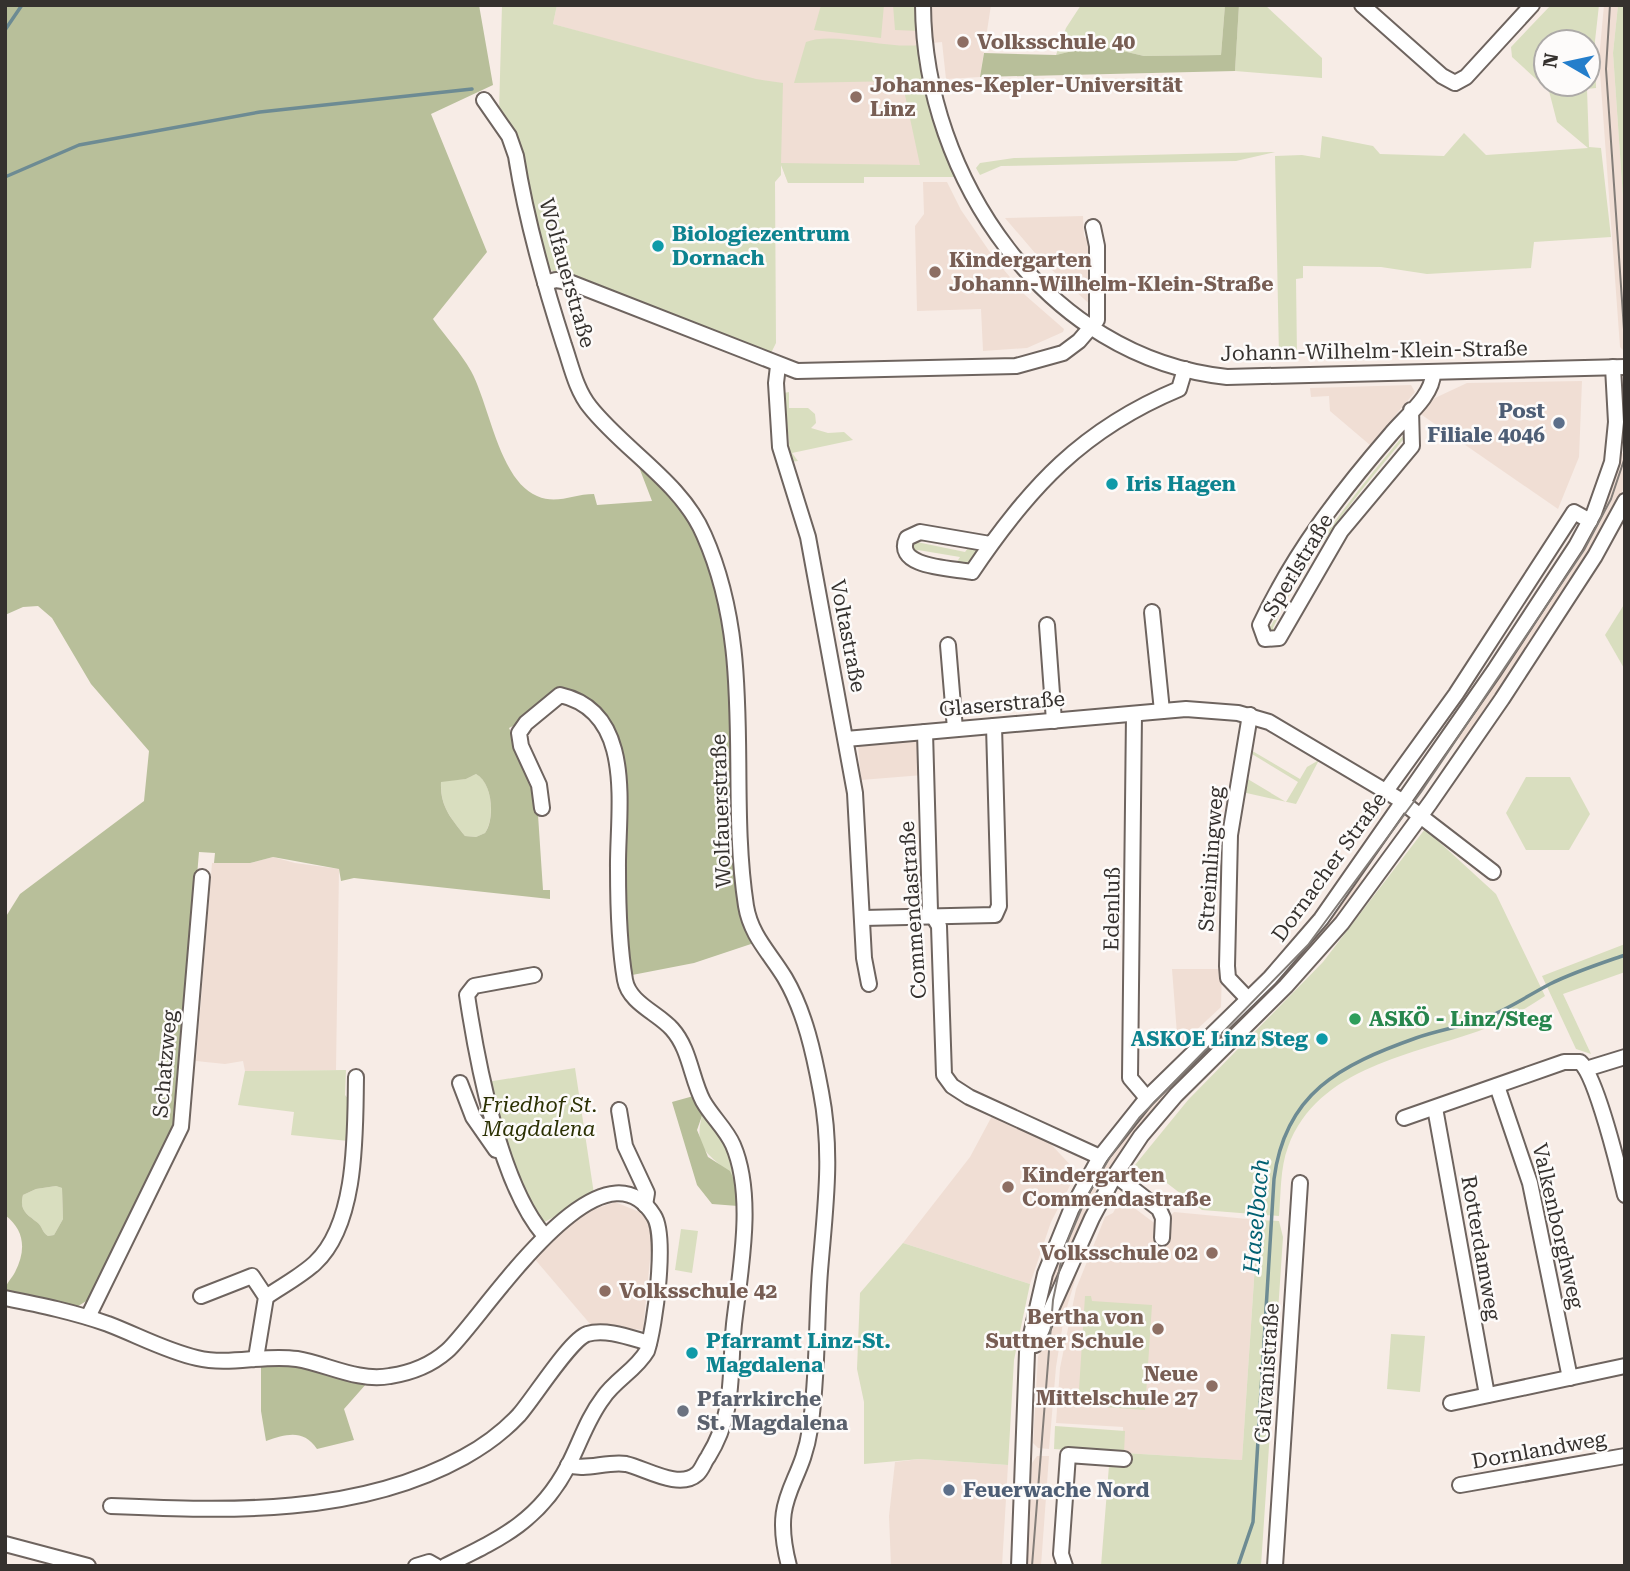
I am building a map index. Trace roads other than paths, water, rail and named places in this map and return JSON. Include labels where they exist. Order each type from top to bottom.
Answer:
[{"type":"street","name":"Johann-Wilhelm-Klein-Straße","points":[[923,5],[932,93],[945,136],[964,181],[985,217],[1022,266],[1052,296],[1091,327],[1144,355],[1213,375],[1255,377],[1619,367]]},
{"type":"street","points":[[1362,5],[1442,76],[1455,83],[1466,77],[1532,5]]},
{"type":"street","name":"Wolfauerstraße","points":[[484,100],[509,136],[516,156],[545,282],[583,398],[604,422],[639,453],[695,519],[712,556],[727,607],[737,670],[739,829],[746,909],[755,937],[795,997],[809,1040],[821,1095],[829,1179],[809,1433],[783,1507],[782,1534],[789,1566]]},
{"type":"street","points":[[545,282],[556,279],[569,282],[778,366],[797,371],[1016,366],[1063,353],[1091,327],[1099,312],[1097,246],[1093,227]]},
{"type":"street","name":"Voltastraße","points":[[778,366],[776,383],[780,447],[808,537],[846,739],[859,833],[865,971],[869,984]]},
{"type":"street","name":"Dornacher Straße","points":[[1019,1566],[1027,1352],[1040,1289],[1062,1228],[1100,1157],[1147,1098],[1248,999],[1311,932],[1501,660],[1590,521],[1605,485],[1614,450],[1619,367]]},
{"type":"street","points":[[990,544],[920,532],[911,534],[904,547],[907,556],[915,562],[972,572],[1034,487],[1068,455],[1129,410],[1178,389],[1185,369]]},
{"type":"street","name":"Sperlstraße","points":[[1411,410],[1412,446],[1327,551],[1281,635],[1276,640],[1265,639],[1260,625],[1306,540],[1411,410],[1430,387],[1433,373]]},
{"type":"street","name":"Dornacher Straße","points":[[1026,1384],[1038,1334],[1055,1295],[1115,1175],[1141,1136],[1170,1102],[1320,949],[1421,815],[1595,556],[1625,501]]},
{"type":"street","name":"Dornacher Straße","points":[[1386,791],[1456,694],[1574,512],[1590,521]]},
{"type":"street","points":[[1152,612],[1162,712]]},
{"type":"street","points":[[1047,625],[1054,721]]},
{"type":"street","points":[[948,645],[955,729]]},
{"type":"street","points":[[542,808],[540,785],[521,746],[519,733],[526,723],[560,695],[586,705],[601,720],[618,765],[621,803],[618,886],[625,983],[638,1001],[678,1036],[703,1100],[733,1143],[742,1195],[742,1263],[732,1348],[733,1378],[722,1431],[698,1474],[685,1479],[620,1463],[576,1468],[568,1465]]},
{"type":"street","name":"Glaserstraße","points":[[846,739],[1198,709],[1250,715],[1274,725],[1386,791],[1493,872]]},
{"type":"street","name":"Edenluß","points":[[1134,714],[1130,1079],[1147,1098]]},
{"type":"street","name":"Streimlingweg","points":[[1248,999],[1228,978],[1227,966],[1230,835],[1250,715]]},
{"type":"street","points":[[863,918],[996,915],[999,906],[994,726]]},
{"type":"street","name":"Commendastraße","points":[[925,732],[930,911],[939,926],[943,1066],[947,1081],[969,1097],[1100,1157]]},
{"type":"street","name":"Schatzweg","points":[[88,1317],[181,1128],[202,877]]},
{"type":"street","points":[[534,975],[474,986],[467,995],[485,1091],[502,1151],[528,1212],[544,1236]]},
{"type":"street","points":[[1404,1118],[1564,1062],[1582,1065],[1625,1057]]},
{"type":"street","points":[[1582,1065],[1612,1146],[1625,1195]]},
{"type":"street","points":[[266,1297],[314,1264],[339,1226],[353,1153],[356,1077]]},
{"type":"street","points":[[460,1083],[473,1117],[496,1150],[502,1151]]},
{"type":"street","name":"Valkenborghweg","points":[[1497,1086],[1531,1188],[1570,1378]]},
{"type":"street","name":"Rotterdamweg","points":[[1435,1108],[1487,1395]]},
{"type":"street","points":[[619,1110],[625,1146],[647,1193],[645,1205]]},
{"type":"street","points":[[1115,1175],[1159,1209],[1163,1218],[1162,1238]]},
{"type":"street","name":"Galvanistraße","points":[[1275,1566],[1300,1183]]},
{"type":"street","points":[[5,1298],[88,1317],[195,1358],[220,1361],[298,1359],[368,1377],[409,1372],[436,1359],[449,1349],[544,1236],[577,1211],[606,1197],[628,1197],[645,1205],[657,1221],[662,1240],[649,1343],[638,1364],[616,1382],[594,1412],[568,1465],[546,1499],[517,1528],[497,1542],[445,1566]]},
{"type":"street","points":[[201,1296],[251,1276],[266,1297],[256,1358]]},
{"type":"street","points":[[1040,1289],[1055,1295]]},
{"type":"street","points":[[111,1506],[243,1509],[319,1502],[388,1490],[432,1473],[491,1440],[517,1417],[569,1349],[587,1334],[614,1334],[649,1343]]},
{"type":"street","points":[[1451,1403],[1625,1366]]},
{"type":"street","points":[[1065,1566],[1060,1554],[1068,1455],[1124,1459]]},
{"type":"street","name":"Dornlandweg","points":[[1460,1485],[1625,1456]]},
{"type":"street","points":[[5,1544],[88,1566]]},
{"type":"street","points":[[416,1566],[429,1562],[436,1566]]},
{"type":"waterway","points":[[5,30],[22,5]]},
{"type":"waterway","points":[[5,177],[79,145],[260,112],[472,89]]},
{"type":"waterway","name":"Haselbach","points":[[1238,1566],[1253,1522],[1274,1179],[1280,1149],[1290,1124],[1321,1086],[1363,1059],[1416,1038],[1483,1019],[1559,980],[1625,955]]},
{"type":"tram line","points":[[1610,5],[1606,69],[1625,344]]},
{"type":"tram line","points":[[1032,1566],[1053,1300],[1063,1252],[1086,1198],[1110,1157],[1139,1118],[1308,945],[1421,792],[1584,550],[1611,499],[1625,457]]},
{"type":"place","name":"Volksschule 40","points":[[963,42]]},
{"type":"place","name":"Johannes-Kepler-Universität Linz","points":[[856,97]]},
{"type":"place","name":"Biologiezentrum Dornach","points":[[658,246]]},
{"type":"place","name":"Kindergarten Johann-Wilhelm-Klein-Straße","points":[[935,272]]},
{"type":"place","name":"Post Filiale 4046","points":[[1559,423]]},
{"type":"place","name":"Iris Hagen","points":[[1112,484]]},
{"type":"place","name":"ASKÖ - Linz/Steg","points":[[1355,1019]]},
{"type":"place","name":"ASKOE Linz Steg","points":[[1322,1039]]},
{"type":"place","name":"Kindergarten Commendastraße","points":[[1008,1187]]},
{"type":"place","name":"Volksschule 02","points":[[1212,1253]]},
{"type":"place","name":"Volksschule 42","points":[[605,1291]]},
{"type":"place","name":"Bertha von Suttner Schule","points":[[1158,1329]]},
{"type":"place","name":"Pfarramt Linz-St. Magdalena","points":[[692,1353]]},
{"type":"place","name":"Neue Mittelschule 27","points":[[1212,1386]]},
{"type":"place","name":"Pfarrkirche St. Magdalena","points":[[683,1411]]},
{"type":"place","name":"Feuerwache Nord","points":[[949,1490]]},
{"type":"park label","name":"Friedhof St. Magdalena","points":[[539,1117]]}]
